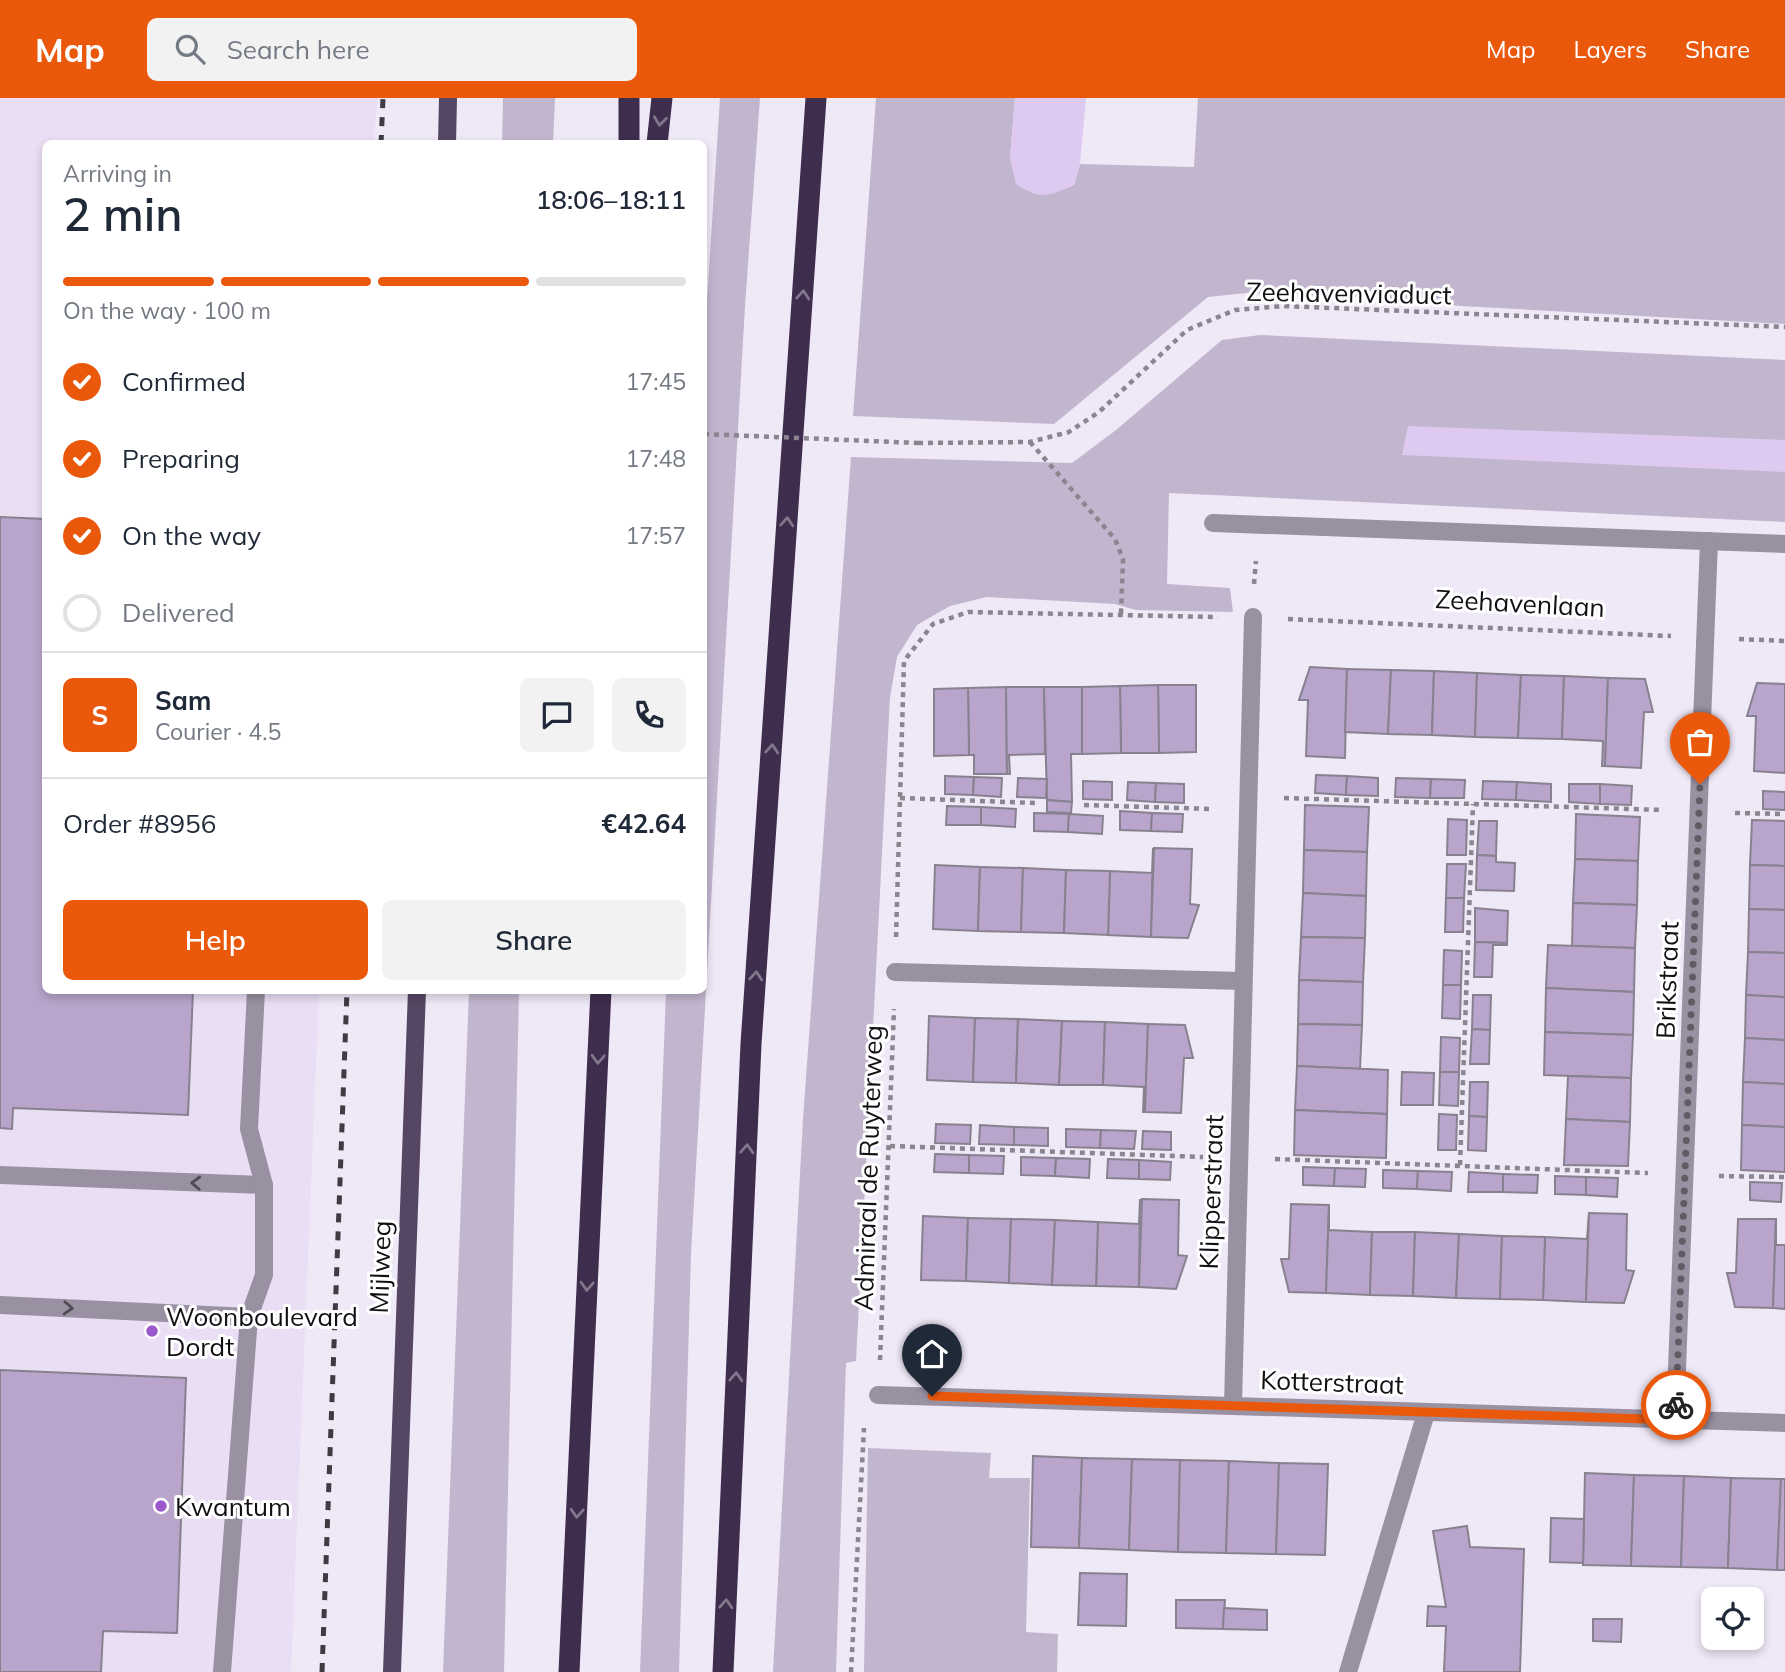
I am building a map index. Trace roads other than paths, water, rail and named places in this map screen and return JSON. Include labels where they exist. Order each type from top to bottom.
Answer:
[{"type":"highway","points":[[629,98],[629,140]]},
{"type":"highway","points":[[657,140],[662,98]]},
{"type":"highway","points":[[723,1672],[751,1044],[816,98]]},
{"type":"highway","points":[[569,1672],[601,994]]},
{"type":"main road","points":[[447,140],[448,98]]},
{"type":"main road","name":"Mijlweg","points":[[391,1672],[417,994]]},
{"type":"street","points":[[1213,523],[1785,544]]},
{"type":"street","name":"Brikstraat","points":[[1675,1420],[1709,541]]},
{"type":"street","name":"Klipperstraat","points":[[1233,1405],[1252,618]]},
{"type":"street","points":[[895,971],[1243,981]]},
{"type":"street","points":[[222,1672],[249,1317],[264,1275],[264,1185],[249,1129],[256,994]]},
{"type":"street","points":[[0,1175],[264,1185]]},
{"type":"street","points":[[0,1305],[249,1317]]},
{"type":"street","name":"Kotterstraat","points":[[878,1395],[1785,1423]]},
{"type":"street","points":[[1348,1672],[1426,1412]]},
{"type":"railway","points":[[381,140],[383,98]]},
{"type":"railway","points":[[322,1672],[347,994]]},
{"type":"place","name":"Woonboulevard Dordt","points":[[152,1331]]},
{"type":"place","name":"Kwantum","points":[[161,1506]]}]
